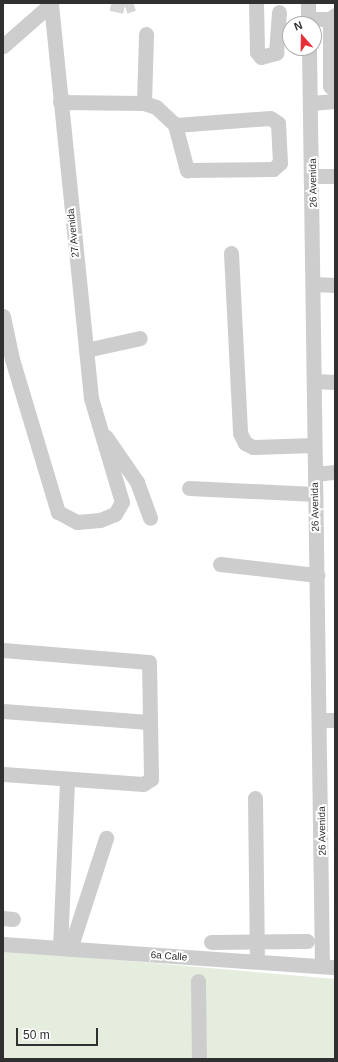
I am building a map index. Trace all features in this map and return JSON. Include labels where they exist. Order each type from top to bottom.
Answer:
[{"type":"street","points":[[256,3],[257,52],[261,57],[276,53],[279,12]]},
{"type":"street","points":[[308,3],[308,16]]},
{"type":"street","points":[[3,46],[51,4]]},
{"type":"street","name":"27 Avenida","points":[[3,316],[12,358],[58,512],[77,522],[100,520],[115,514],[122,502],[91,398],[51,4]]},
{"type":"street","points":[[322,19],[332,17],[330,86],[335,90]]},
{"type":"street","points":[[144,103],[146,34]]},
{"type":"street","name":"26 Avenida","points":[[309,56],[314,176],[315,494],[320,720],[328,966]]},
{"type":"street","points":[[311,103],[335,101]]},
{"type":"street","points":[[60,102],[144,103],[168,115],[175,125],[187,170],[273,169],[280,163],[278,123],[270,118],[175,125]]},
{"type":"street","points":[[314,176],[335,176]]},
{"type":"street","points":[[231,253],[240,433],[245,443],[253,447],[314,445]]},
{"type":"street","points":[[314,284],[335,285]]},
{"type":"street","points":[[86,350],[140,338]]},
{"type":"street","points":[[314,381],[335,382]]},
{"type":"street","points":[[101,432],[137,482],[150,518]]},
{"type":"street","points":[[315,474],[335,472]]},
{"type":"street","points":[[188,488],[315,494]]},
{"type":"street","points":[[220,564],[317,575]]},
{"type":"street","points":[[3,650],[149,662],[151,779],[148,783],[3,774]]},
{"type":"street","points":[[3,711],[149,722]]},
{"type":"street","points":[[320,720],[335,720]]},
{"type":"street","points":[[65,949],[67,779]]},
{"type":"street","points":[[255,798],[257,962]]},
{"type":"street","points":[[65,949],[106,838]]},
{"type":"street","points":[[211,942],[307,941]]},
{"type":"street","name":"6a Calle","points":[[3,944],[328,966]]},
{"type":"street","points":[[198,981],[199,1059]]},
{"type":"green space","points":[[3,950],[335,979],[335,1059],[3,1059]]},
{"type":"tunnel","points":[[111,3],[125,6],[134,3]]}]
